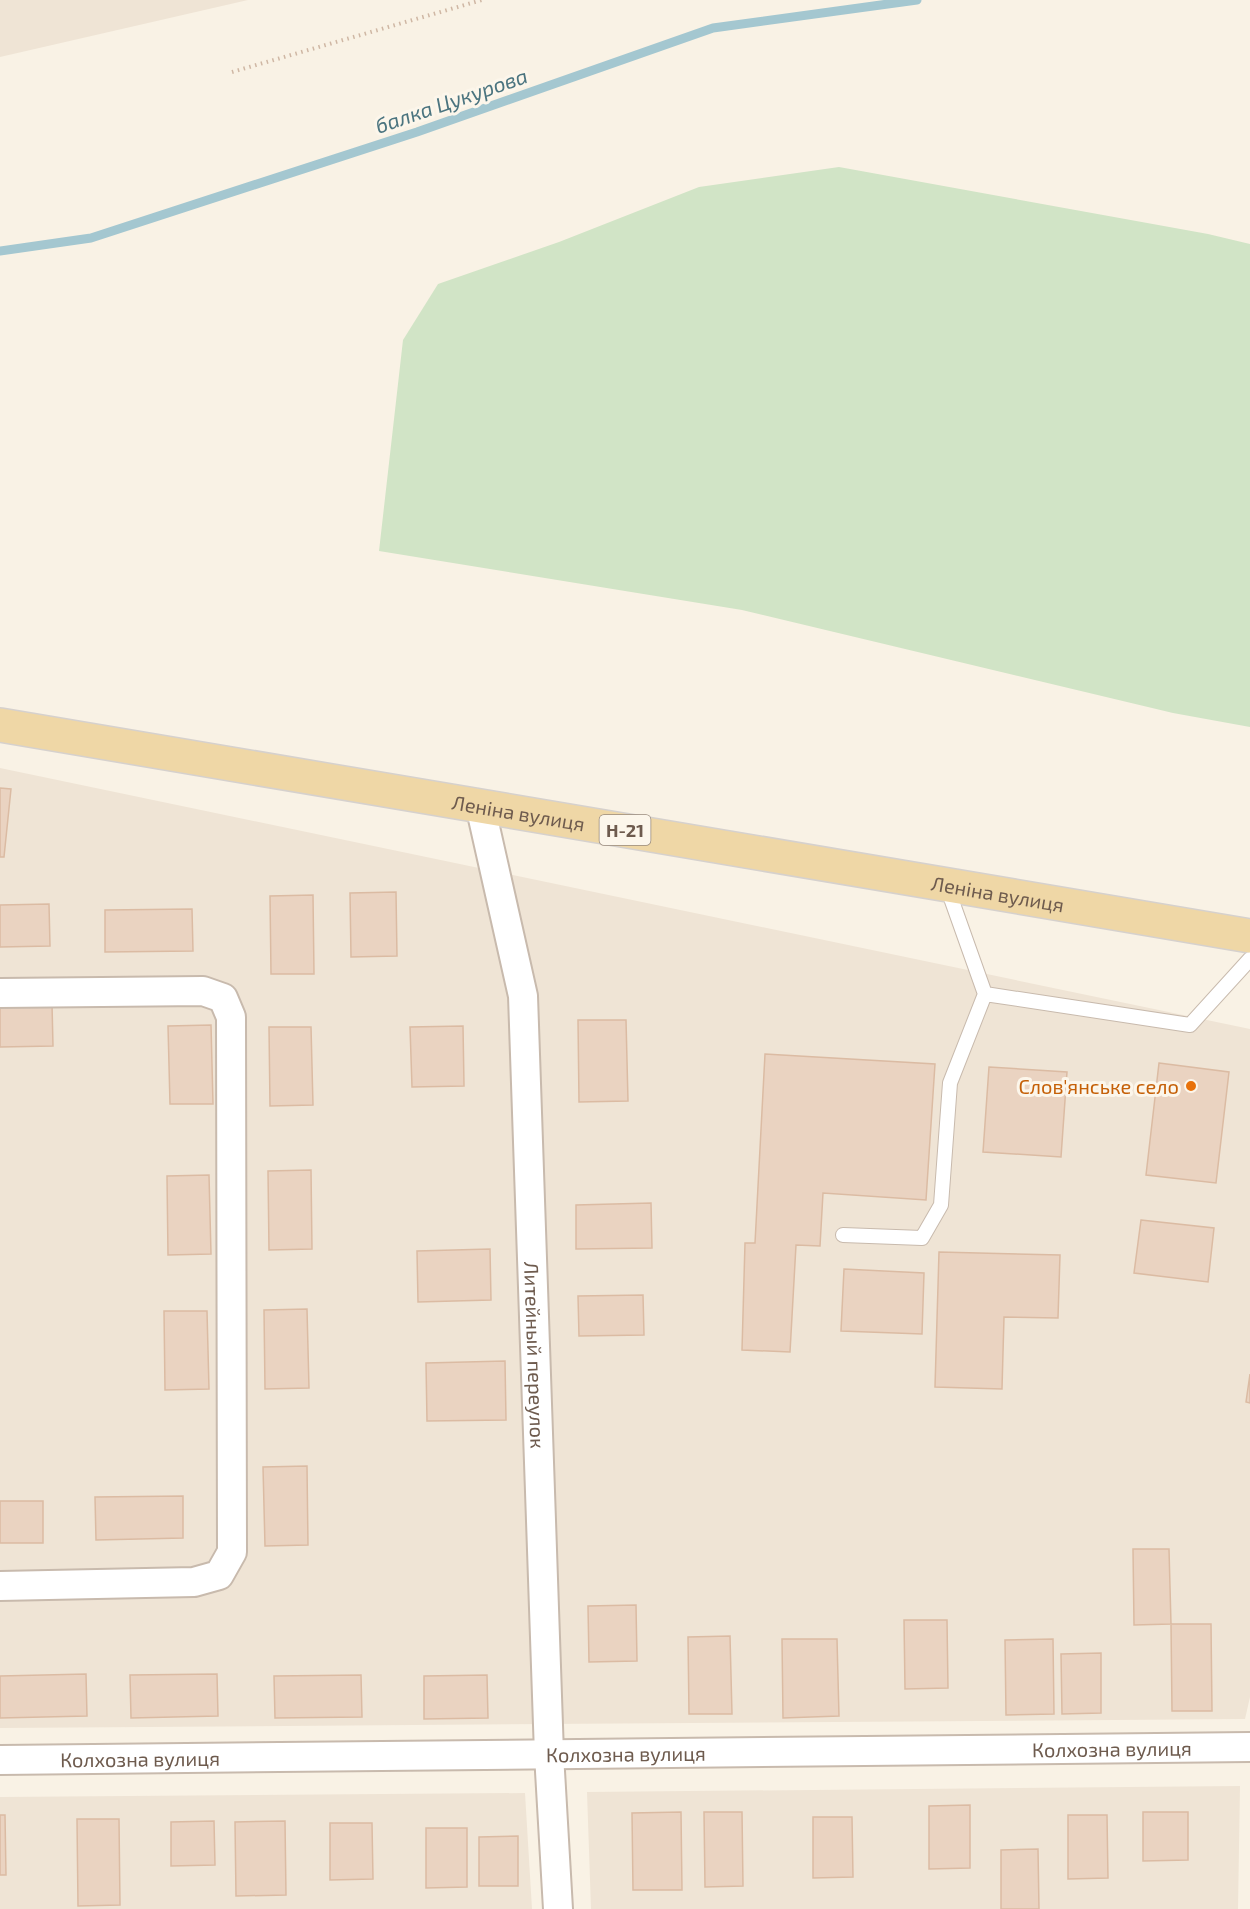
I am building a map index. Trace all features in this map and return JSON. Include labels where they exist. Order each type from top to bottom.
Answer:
[{"type":"main road","name":"Леніна вулиця","points":[[0,725],[1250,936]]},
{"type":"street","name":"Литейный переулок","points":[[480,806],[524,996],[549,1754],[558,1909]]},
{"type":"street","points":[[0,993],[203,991],[223,998],[231,1017],[232,1528],[232,1552],[219,1575],[194,1582],[0,1586]]},
{"type":"street","name":"Колхозна вулиця","points":[[0,1760],[1250,1747]]},
{"type":"lane","points":[[843,1235],[922,1238],[941,1205],[950,1083],[985,994],[946,885]]},
{"type":"lane","points":[[985,994],[1190,1024],[1250,959]]},
{"type":"path","points":[[232,72],[482,0]]},
{"type":"shaded area","points":[[0,0],[248,0],[0,57]]},
{"type":"shaded area","points":[[0,768],[1250,1029],[1250,1697],[1245,1719],[0,1728]]},
{"type":"shaded area","points":[[1240,1786],[1238,1909],[591,1909],[587,1792]]},
{"type":"shaded area","points":[[525,1793],[532,1909],[0,1909],[0,1797]]},
{"type":"green space","points":[[839,167],[1208,234],[1250,244],[1250,727],[1173,713],[742,610],[379,551],[403,340],[438,284],[559,242],[699,187]]},
{"type":"building","points":[[0,788],[11,789],[4,857],[0,857]]},
{"type":"building","points":[[396,892],[397,956],[351,957],[350,893]]},
{"type":"building","points":[[313,895],[314,974],[271,974],[270,896]]},
{"type":"building","points":[[49,904],[50,946],[0,947],[0,905]]},
{"type":"building","points":[[192,909],[193,951],[105,952],[105,910]]},
{"type":"building","points":[[52,1004],[53,1046],[0,1047],[0,1005]]},
{"type":"building","points":[[578,1020],[626,1020],[628,1101],[579,1102]]},
{"type":"building","points":[[211,1025],[213,1104],[170,1104],[168,1026]]},
{"type":"building","points":[[463,1026],[464,1086],[412,1087],[410,1027]]},
{"type":"building","points":[[269,1027],[311,1027],[313,1105],[270,1106]]},
{"type":"building","points":[[765,1054],[935,1064],[926,1200],[823,1193],[820,1246],[796,1245],[790,1352],[742,1350],[745,1243],[755,1243]]},
{"type":"building","points":[[1159,1063],[1229,1072],[1216,1183],[1146,1175]]},
{"type":"building","points":[[989,1067],[1067,1072],[1061,1157],[983,1152]]},
{"type":"building","points":[[311,1170],[312,1249],[269,1250],[268,1171]]},
{"type":"building","points":[[209,1175],[211,1254],[168,1255],[167,1176]]},
{"type":"building","points":[[651,1203],[652,1248],[576,1249],[576,1205]]},
{"type":"building","points":[[1141,1220],[1214,1228],[1208,1282],[1134,1273]]},
{"type":"building","points":[[490,1249],[491,1300],[418,1302],[417,1251]]},
{"type":"building","points":[[939,1252],[1060,1255],[1058,1318],[1004,1317],[1002,1389],[935,1387]]},
{"type":"building","points":[[844,1269],[924,1273],[922,1334],[841,1331]]},
{"type":"building","points":[[643,1295],[644,1335],[579,1336],[578,1296]]},
{"type":"building","points":[[307,1309],[309,1388],[265,1389],[264,1310]]},
{"type":"building","points":[[164,1311],[207,1311],[209,1389],[165,1390]]},
{"type":"building","points":[[505,1361],[506,1420],[427,1421],[426,1363]]},
{"type":"building","points":[[1250,1374],[1250,1403],[1246,1402]]},
{"type":"building","points":[[307,1466],[308,1545],[265,1546],[263,1467]]},
{"type":"building","points":[[183,1496],[183,1538],[96,1540],[95,1497]]},
{"type":"building","points":[[0,1501],[43,1501],[43,1543],[0,1543]]},
{"type":"building","points":[[1133,1549],[1169,1549],[1171,1624],[1134,1625]]},
{"type":"building","points":[[636,1605],[637,1661],[589,1662],[588,1606]]},
{"type":"building","points":[[904,1620],[947,1620],[948,1688],[905,1689]]},
{"type":"building","points":[[1171,1624],[1211,1624],[1212,1711],[1172,1711]]},
{"type":"building","points":[[730,1636],[732,1714],[689,1714],[688,1637]]},
{"type":"building","points":[[782,1639],[837,1639],[839,1716],[783,1718]]},
{"type":"building","points":[[1053,1639],[1054,1714],[1006,1715],[1005,1640]]},
{"type":"building","points":[[1101,1653],[1101,1713],[1062,1714],[1061,1654]]},
{"type":"building","points":[[86,1674],[87,1716],[0,1718],[0,1676]]},
{"type":"building","points":[[217,1674],[218,1716],[131,1718],[130,1675]]},
{"type":"building","points":[[361,1675],[362,1717],[275,1718],[274,1676]]},
{"type":"building","points":[[487,1675],[488,1718],[424,1719],[424,1676]]},
{"type":"building","points":[[970,1805],[970,1868],[929,1869],[929,1806]]},
{"type":"building","points":[[681,1812],[682,1890],[633,1890],[632,1813]]},
{"type":"building","points":[[704,1812],[742,1812],[743,1886],[705,1887]]},
{"type":"building","points":[[1143,1812],[1188,1812],[1188,1860],[1143,1861]]},
{"type":"building","points":[[0,1815],[5,1815],[6,1875],[0,1875]]},
{"type":"building","points":[[1068,1815],[1107,1815],[1108,1878],[1068,1879]]},
{"type":"building","points":[[813,1817],[852,1817],[853,1877],[813,1878]]},
{"type":"building","points":[[77,1819],[119,1819],[120,1905],[78,1906]]},
{"type":"building","points":[[214,1821],[215,1865],[171,1866],[171,1822]]},
{"type":"building","points":[[285,1821],[286,1895],[236,1896],[235,1822]]},
{"type":"building","points":[[330,1823],[372,1823],[373,1879],[330,1880]]},
{"type":"building","points":[[426,1828],[467,1828],[467,1887],[426,1888]]},
{"type":"building","points":[[518,1836],[518,1886],[479,1886],[479,1837]]},
{"type":"building","points":[[1038,1849],[1039,1909],[1001,1909],[1001,1850]]},
{"type":"waterway","name":"балка Цукурова","points":[[0,251],[91,238],[417,132],[713,28],[917,0]]},
{"type":"place","name":"Слов'янське село","points":[[1191,1086]]}]
